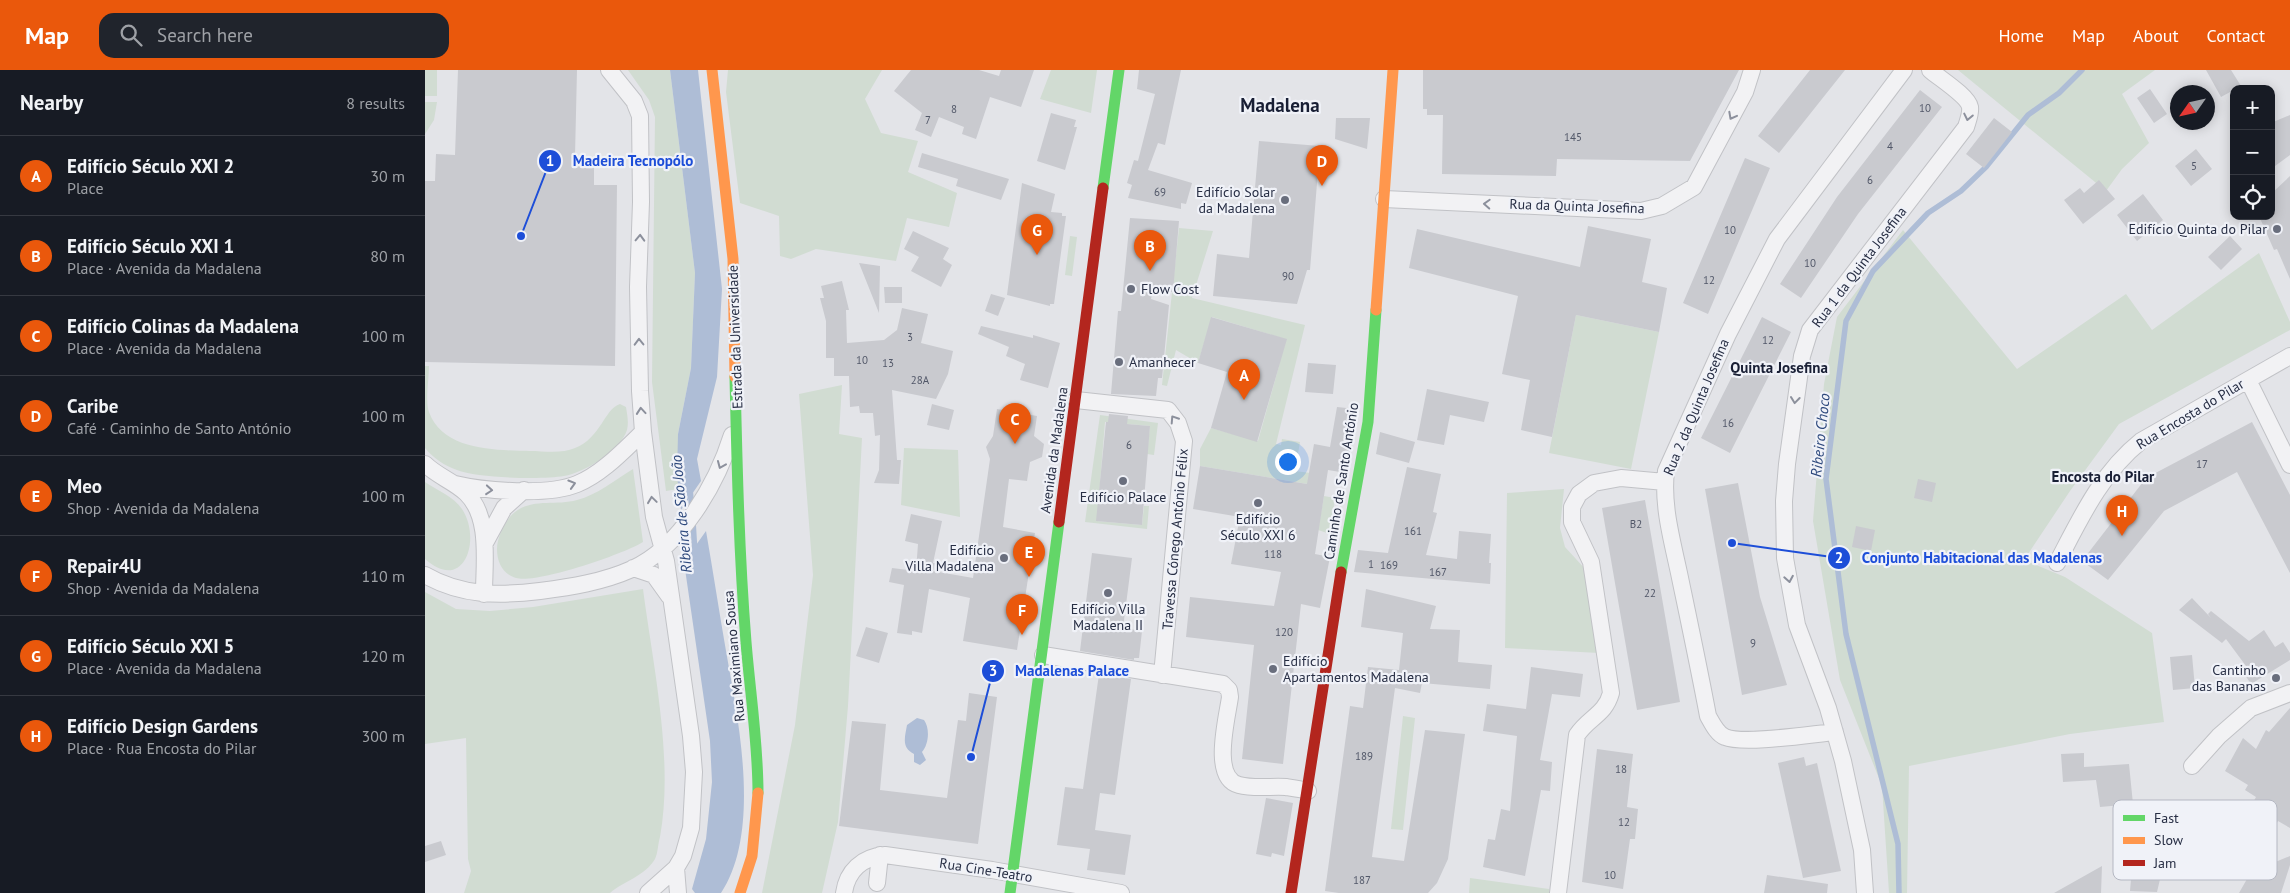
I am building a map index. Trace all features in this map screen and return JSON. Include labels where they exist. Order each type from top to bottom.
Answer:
[{"type":"street","points":[[609,70],[634,101],[641,116],[641,202],[638,287],[640,391],[643,432],[654,517],[664,547],[691,736],[694,772],[691,828],[683,856],[677,868],[648,893]]},
{"type":"street","name":"Estrada da Universidade","points":[[425,575],[447,586],[484,594],[515,594],[582,585],[633,568],[664,547],[681,529],[720,469],[737,419],[733,259],[712,70]]},
{"type":"street","name":"Avenida da Madalena","points":[[1010,893],[1043,656],[1119,70]]},
{"type":"street","name":"Caminho de Santo António","points":[[1291,893],[1323,684],[1367,422],[1393,70]]},
{"type":"street","name":"Rua da Quinta Josefina","points":[[1384,199],[1641,211],[1661,206],[1694,187],[1745,92],[1752,70]]},
{"type":"street","name":"Rua 2 da Quinta Josefina","points":[[1835,732],[1740,741],[1723,737],[1715,727],[1708,716],[1668,520],[1666,471],[1708,376],[1777,239],[1904,70]]},
{"type":"street","name":"Rua 1 da Quinta Josefina","points":[[1865,893],[1862,850],[1835,732],[1797,624],[1785,558],[1784,501],[1802,356],[1814,324],[1966,127],[1970,116],[1970,106],[1965,98],[1930,70]]},
{"type":"street","name":"Rua Encosta do Pilar","points":[[2057,564],[2099,485],[2128,451],[2141,441],[2290,356]]},
{"type":"street","points":[[2247,380],[2290,465]]},
{"type":"street","name":"Travessa Cónego António Félix","points":[[1076,400],[1168,410],[1178,423],[1184,441],[1162,674]]},
{"type":"street","name":"Rua Maximiano Sousa","points":[[737,419],[738,526],[758,780],[758,806],[752,856],[740,891]]},
{"type":"street","points":[[455,484],[497,491],[545,490],[577,484],[600,469],[643,432]]},
{"type":"street","points":[[425,464],[433,472],[455,484],[474,503],[485,543],[484,594]]},
{"type":"street","points":[[1559,893],[1577,735],[1583,726],[1601,713],[1608,704],[1611,693],[1591,562],[1572,522],[1571,507],[1579,494],[1594,483],[1621,478],[1665,482]]},
{"type":"street","points":[[485,543],[504,508],[524,490]]},
{"type":"street","points":[[633,568],[654,575],[671,599]]},
{"type":"street","points":[[1043,656],[1223,684],[1229,690],[1230,697],[1222,760],[1225,773],[1230,780],[1239,785],[1285,787],[1308,791]]},
{"type":"street","points":[[2192,766],[2219,736],[2251,708],[2290,693]]},
{"type":"street","points":[[844,893],[846,881],[857,866],[870,857],[880,855],[877,883]]},
{"type":"street","name":"Rua Cine-Teatro","points":[[880,855],[1013,874],[1121,893]]},
{"type":"street","points":[[677,868],[678,893]]},
{"type":"shaded area","points":[[425,70],[437,70],[437,96],[425,96]]},
{"type":"shaded area","points":[[628,70],[670,70],[695,273],[691,368],[678,434],[678,489],[666,491],[652,382],[655,117],[649,100]]},
{"type":"shaded area","points":[[728,70],[882,70],[865,99],[881,133],[918,141],[908,172],[957,193],[949,227],[907,218],[896,261],[816,249],[791,259],[780,256],[779,216],[740,203],[726,92]]},
{"type":"shaded area","points":[[1051,70],[1097,70],[1091,113],[1040,99]]},
{"type":"shaded area","points":[[1958,70],[2155,70],[2122,94],[2149,143],[2122,169],[2106,191]]},
{"type":"shaded area","points":[[425,102],[437,102],[434,120],[425,134]]},
{"type":"shaded area","points":[[1179,228],[1213,231],[1192,298],[1305,325],[1276,444],[1281,445],[1282,439],[1300,442],[1295,471],[1326,475],[1325,487],[1200,466],[1200,449],[1211,428],[1258,441],[1279,366],[1282,338],[1212,317],[1198,363],[1176,350],[1167,386],[1162,385]]},
{"type":"shaded area","points":[[1903,230],[2017,369],[2126,294],[2152,330],[2259,253],[2290,322],[2290,330],[2119,424],[2070,491],[2024,560],[2065,577],[2152,633],[2164,722],[2070,734],[1909,766],[1907,893],[1889,893],[1882,786],[1840,680],[1813,521],[1824,384],[1837,317]]},
{"type":"shaded area","points":[[1070,236],[1077,237],[1072,276],[1065,275]]},
{"type":"shaded area","points":[[1576,315],[1659,332],[1631,469],[1549,453]]},
{"type":"shaded area","points":[[425,366],[429,366],[428,408],[436,425],[458,441],[472,446],[516,451],[553,452],[570,450],[591,438],[610,412],[620,404],[626,407],[627,430],[623,438],[610,453],[572,474],[541,478],[510,478],[466,473],[439,461],[425,448]]},
{"type":"shaded area","points":[[842,385],[839,434],[862,438],[848,706],[838,822],[822,893],[762,893],[795,725],[813,575],[799,394]]},
{"type":"shaded area","points":[[1100,415],[1158,423],[1154,455],[1147,454],[1150,426],[1105,422],[1097,521],[1142,525],[1144,506],[1149,506],[1147,529],[1085,522]]},
{"type":"shaded area","points":[[904,448],[958,450],[960,517],[901,505]]},
{"type":"shaded area","points":[[633,469],[643,542],[618,554],[542,577],[516,578],[504,571],[498,559],[497,544],[500,534],[511,515],[529,505],[569,502],[584,498],[599,491]]},
{"type":"shaded area","points":[[425,482],[455,501],[462,509],[468,521],[470,534],[466,558],[459,566],[450,570],[439,568],[425,559]]},
{"type":"shaded area","points":[[1564,489],[1560,528],[1565,547],[1587,571],[1599,653],[1505,648],[1507,493]]},
{"type":"shaded area","points":[[1324,496],[1335,498],[1330,534],[1318,530]]},
{"type":"shaded area","points":[[643,589],[660,713],[665,777],[664,807],[655,859],[646,870],[610,893],[464,893],[471,871],[468,859],[466,738],[425,744],[425,592],[456,609],[490,611],[533,607]]},
{"type":"shaded area","points":[[1403,716],[1415,718],[1403,830],[1391,829]]},
{"type":"shaded area","points":[[1470,878],[1549,889],[1549,893],[1469,893]]},
{"type":"water","points":[[670,70],[698,70],[722,289],[717,377],[697,459],[701,481],[681,510],[677,476],[678,434],[691,368],[695,273]]},
{"type":"water","points":[[706,531],[741,741],[743,774],[744,807],[741,839],[733,868],[721,893],[695,893],[692,889],[706,839],[712,782],[710,741],[684,562]]},
{"type":"water","points":[[917,718],[924,720],[928,732],[926,745],[922,752],[926,760],[920,765],[914,762],[914,754],[907,749],[905,742],[907,725]]},
{"type":"building","points":[[458,70],[577,70],[575,156],[594,157],[594,185],[617,185],[615,366],[425,362],[425,181],[435,181],[436,154],[455,155]]},
{"type":"building","points":[[911,70],[979,70],[999,76],[1001,70],[1034,70],[1021,107],[990,97],[976,139],[962,134],[964,127],[939,117],[931,137],[915,130],[922,113],[894,91]]},
{"type":"building","points":[[1139,70],[1181,70],[1165,145],[1158,143],[1148,170],[1192,183],[1186,204],[1181,203],[1181,209],[1128,198],[1132,185],[1127,183],[1134,160],[1138,161],[1155,94],[1137,89]]},
{"type":"building","points":[[1423,70],[1739,70],[1690,161],[1557,159],[1556,176],[1442,174],[1443,115],[1427,115],[1427,109],[1423,109]]},
{"type":"building","points":[[1810,70],[1845,70],[1779,153],[1758,136]]},
{"type":"building","points":[[2206,70],[2231,70],[2240,85],[2230,85],[2230,92],[2221,97]]},
{"type":"building","points":[[2150,89],[2167,114],[2154,123],[2137,98]]},
{"type":"building","points":[[1920,90],[1942,107],[1858,214],[1801,298],[1780,284],[1837,197]]},
{"type":"building","points":[[1051,113],[1076,120],[1074,127],[1077,127],[1065,170],[1037,161]]},
{"type":"building","points":[[2290,115],[2290,155],[2275,166],[2275,130],[2275,121]]},
{"type":"building","points":[[1336,118],[1370,118],[1367,149],[1335,139]]},
{"type":"building","points":[[1994,118],[2012,132],[1984,168],[1966,154]]},
{"type":"building","name":"Edifício Solar da Madalena","points":[[1259,141],[1320,146],[1310,270],[1307,270],[1297,304],[1213,296],[1217,254],[1249,258]]},
{"type":"building","points":[[2196,149],[2212,169],[2191,186],[2175,166]]},
{"type":"building","points":[[922,153],[1009,179],[1001,200],[956,186],[958,179],[918,167]]},
{"type":"building","points":[[1745,158],[1770,168],[1708,314],[1683,303]]},
{"type":"building","name":"Edifício Quinta do Pilar","points":[[2290,176],[2290,279],[2277,249],[2274,250],[2261,220],[2275,220],[2275,190]]},
{"type":"building","points":[[2099,180],[2115,199],[2083,224],[2064,200],[2080,188],[2084,193]]},
{"type":"building","points":[[1022,183],[1055,194],[1051,212],[1062,213],[1062,216],[1066,216],[1054,304],[1050,304],[1050,306],[1007,295]]},
{"type":"building","points":[[2143,194],[2163,220],[2137,241],[2117,215]]},
{"type":"building","points":[[1130,218],[1179,221],[1173,292],[1153,290],[1151,299],[1169,305],[1162,378],[1158,378],[1156,396],[1111,394],[1118,311],[1121,311]]},
{"type":"building","points":[[1588,226],[1651,239],[1642,282],[1667,288],[1659,332],[1576,315],[1552,437],[1521,430],[1530,380],[1502,374],[1518,296],[1409,268],[1417,229],[1580,267]]},
{"type":"building","points":[[913,231],[949,248],[943,259],[952,265],[941,287],[911,271],[919,257],[904,249]]},
{"type":"building","points":[[2230,236],[2242,249],[2221,270],[2208,257]]},
{"type":"building","points":[[859,263],[880,266],[879,313]]},
{"type":"building","points":[[842,281],[849,310],[846,310],[847,343],[884,340],[897,330],[902,308],[928,314],[921,343],[953,351],[948,374],[936,399],[892,390],[897,460],[901,460],[899,484],[874,483],[879,470],[880,435],[875,436],[873,413],[860,413],[859,406],[850,407],[849,376],[834,376],[834,358],[826,358],[826,321],[820,298],[824,298],[821,286]]},
{"type":"building","points":[[884,287],[902,287],[902,303],[885,303]]},
{"type":"building","points":[[991,294],[1005,298],[998,316],[985,311]]},
{"type":"building","points":[[1211,317],[1287,339],[1257,442],[1211,428],[1227,372],[1198,363]]},
{"type":"building","points":[[1762,317],[1791,332],[1730,453],[1701,438]]},
{"type":"building","points":[[981,326],[1033,338],[1033,335],[1060,343],[1048,388],[1020,380],[1025,364],[1006,356],[1009,347],[978,334]]},
{"type":"building","points":[[1308,363],[1336,365],[1333,394],[1305,392]]},
{"type":"building","points":[[1427,389],[1489,402],[1484,422],[1450,415],[1444,445],[1417,440]]},
{"type":"building","points":[[932,404],[954,410],[949,430],[927,425]]},
{"type":"building","points":[[1337,407],[1356,409],[1355,420],[1346,473],[1328,470],[1315,554],[1330,557],[1320,608],[1301,604],[1283,764],[1242,759],[1254,645],[1186,637],[1190,597],[1274,606],[1281,572],[1231,564],[1240,517],[1193,509],[1200,466],[1307,484],[1314,444],[1330,447]]},
{"type":"building","points":[[997,409],[1037,416],[1034,436],[1044,444],[1042,457],[1030,462],[1027,481],[1009,479],[1003,527],[1035,533],[1017,650],[963,641],[970,598],[929,589],[922,633],[912,631],[912,635],[897,633],[904,585],[889,582],[892,568],[916,571],[918,544],[905,541],[911,514],[942,521],[933,571],[973,578],[990,459],[986,447],[993,436]]},
{"type":"building","name":"Edifício Palace","points":[[1109,414],[1128,416],[1127,424],[1150,426],[1142,525],[1096,521],[1106,422],[1108,422]]},
{"type":"building","points":[[2252,422],[2290,495],[2290,573],[2237,472],[2164,511],[2108,580],[2082,561],[2146,478]]},
{"type":"building","points":[[1380,432],[1415,442],[1409,463],[1376,454]]},
{"type":"building","points":[[1407,467],[1441,474],[1433,512],[1437,513],[1426,555],[1457,559],[1459,531],[1491,534],[1490,584],[1354,572],[1358,550],[1388,553]]},
{"type":"building","points":[[1918,479],[1936,483],[1932,502],[1914,498]]},
{"type":"building","points":[[1738,483],[1760,597],[1787,685],[1742,695],[1705,489]]},
{"type":"building","points":[[1645,500],[1680,702],[1637,710],[1602,508]]},
{"type":"building","points":[[1856,526],[1875,530],[1871,551],[1852,547]]},
{"type":"building","name":"Edifício Villa Madalena II","points":[[1092,553],[1132,558],[1123,628],[1142,631],[1139,658],[1134,658],[1134,660],[1080,651]]},
{"type":"building","points":[[1366,589],[1436,606],[1430,629],[1460,630],[1458,662],[1492,665],[1490,689],[1422,683],[1420,693],[1395,688],[1372,857],[1404,861],[1425,730],[1465,734],[1448,859],[1437,883],[1428,893],[1339,893],[1325,891],[1350,706],[1363,708],[1368,667],[1399,670],[1403,633],[1361,627]]},
{"type":"building","points":[[2192,598],[2211,618],[2208,614],[2211,611],[2249,641],[2264,630],[2275,647],[2283,642],[2290,653],[2290,660],[2251,684],[2241,669],[2246,666],[2226,639],[2222,643],[2179,610]]},
{"type":"building","points":[[866,627],[888,633],[879,663],[856,656]]},
{"type":"building","points":[[2192,655],[2195,688],[2173,690],[2170,657]]},
{"type":"building","points":[[1531,667],[1583,674],[1580,697],[1552,694],[1540,760],[1552,762],[1550,791],[1541,790],[1525,876],[1483,867],[1488,839],[1495,840],[1501,809],[1510,811],[1517,736],[1483,731],[1487,704],[1526,709]]},
{"type":"building","points":[[1099,674],[1131,679],[1115,795],[1100,793],[1095,830],[1131,835],[1125,875],[1087,870],[1090,849],[1057,845],[1065,787],[1083,789]]},
{"type":"building","points":[[969,693],[997,697],[978,844],[839,826],[852,721],[886,724],[880,790],[947,798],[958,720],[966,721]]},
{"type":"building","points":[[2290,708],[2290,828],[2278,821],[2277,823],[2277,800],[2254,800],[2256,797],[2245,790],[2248,785],[2225,771],[2243,738],[2256,749],[2266,730],[2269,732]]},
{"type":"building","points":[[1597,749],[1633,754],[1627,807],[1638,809],[1635,839],[1630,839],[1623,889],[1582,882]]},
{"type":"building","points":[[2084,753],[2084,767],[2129,764],[2133,800],[2113,800],[2113,806],[2100,807],[2096,780],[2063,782],[2061,754]]},
{"type":"building","points":[[1804,757],[1806,766],[1817,763],[1841,871],[1803,878],[1778,763]]},
{"type":"building","points":[[1266,798],[1293,803],[1284,856],[1272,853],[1271,857],[1256,854]]},
{"type":"building","points":[[441,841],[446,855],[425,862],[425,846]]},
{"type":"building","points":[[2290,856],[2290,865],[2281,893],[2239,893],[2246,880],[2277,880],[2277,861]]},
{"type":"building","points":[[2102,866],[2101,893],[2054,893]]},
{"type":"building","points":[[1767,875],[1828,884],[1827,893],[1764,893]]},
{"type":"building","points":[[2131,880],[2160,880],[2157,892],[2130,891]]},
{"type":"waterway","name":"Ribeiro Choco","points":[[1899,893],[1898,844],[1846,634],[1826,479],[1846,321],[1873,271],[1928,213],[1961,191],[1986,167],[2028,115],[2059,93],[2082,70]]},
{"type":"waterway","name":"Ribeira de São João","points":[[690,489],[692,509]]},
{"type":"waterway","name":"Ribeira de São João","points":[[693,521],[695,554]]},
{"type":"traffic: fast","points":[[1103,188],[1119,70]]},
{"type":"traffic: fast","points":[[1341,572],[1368,422],[1376,310]]},
{"type":"traffic: fast","points":[[735,377],[742,576],[746,642],[757,755],[758,793]]},
{"type":"traffic: fast","points":[[1010,893],[1059,522]]},
{"type":"traffic: slow","points":[[712,70],[733,259],[735,377]]},
{"type":"traffic: slow","points":[[1376,310],[1393,70]]},
{"type":"traffic: slow","points":[[740,893],[752,856],[758,793]]},
{"type":"traffic: jam","points":[[1059,522],[1103,188]]},
{"type":"traffic: jam","points":[[1291,893],[1341,572]]},
{"type":"place","name":"Caribe","points":[[1322,186]]},
{"type":"place","name":"Edifício Solar da Madalena","points":[[1285,200]]},
{"type":"place","name":"Edifício Quinta do Pilar","points":[[2277,229]]},
{"type":"place","name":"Madeira Tecnopólo","points":[[521,236]]},
{"type":"place","name":"Edifício Século XXI 5","points":[[1037,255]]},
{"type":"place","name":"Edifício Século XXI 1","points":[[1150,271]]},
{"type":"place","name":"Flow Cost","points":[[1131,289]]},
{"type":"place","name":"Amanhecer","points":[[1119,362]]},
{"type":"place","name":"Edifício Século XXI 2","points":[[1244,400]]},
{"type":"place","name":"Edifício Colinas da Madalena","points":[[1015,444]]},
{"type":"place","name":"Edifício Palace","points":[[1123,481]]},
{"type":"place","name":"Edifício Século XXI 6","points":[[1258,503]]},
{"type":"place","name":"Edifício Design Gardens","points":[[2122,536]]},
{"type":"place","name":"Conjunto Habitacional das Madalenas","points":[[1732,543]]},
{"type":"place","name":"Edifício Villa Madalena","points":[[1004,558]]},
{"type":"place","name":"Meo","points":[[1029,577]]},
{"type":"place","name":"Edifício Villa Madalena II","points":[[1108,593]]},
{"type":"place","name":"Repair4U","points":[[1022,635]]},
{"type":"place","name":"Edifício Apartamentos Madalena","points":[[1273,669]]},
{"type":"place","name":"Cantinho das Bananas","points":[[2276,678]]},
{"type":"place","name":"Madalenas Palace","points":[[971,757]]},
{"type":"district","name":"Madalena","points":[[1280,105]]},
{"type":"district","name":"Quinta Josefina","points":[[1779,367]]},
{"type":"district","name":"Encosta do Pilar","points":[[2103,476]]}]
